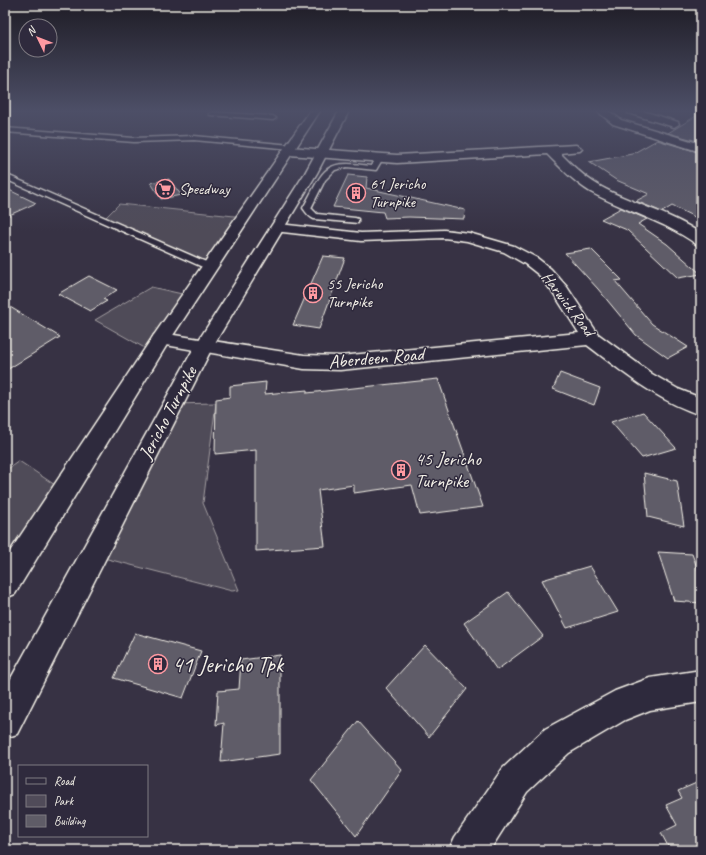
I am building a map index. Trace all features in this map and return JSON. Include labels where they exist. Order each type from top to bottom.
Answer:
[{"type":"street","points":[[5,584],[161,339],[289,151]]},
{"type":"street","points":[[305,151],[397,159],[535,151]]},
{"type":"street","points":[[551,151],[574,174],[595,188],[649,211],[682,228],[701,241]]},
{"type":"street","name":"Jericho Turnpike","points":[[5,722],[95,548],[204,346],[278,228],[322,153]]},
{"type":"street","name":"Harwick Road","points":[[278,228],[361,237],[444,234],[490,242],[509,249],[531,261],[545,272],[561,291],[591,338],[645,379],[671,394],[701,407]]},
{"type":"street","name":"Aberdeen Road","points":[[161,339],[309,363],[340,363],[591,338]]},
{"type":"street","points":[[468,850],[515,780],[557,741],[615,707],[650,694],[701,686]]},
{"type":"lane","points":[[307,208],[326,174],[332,168],[341,166],[373,168],[379,158]]},
{"type":"lane","points":[[311,172],[326,174]]},
{"type":"lane","points":[[5,176],[210,267]]},
{"type":"lane","points":[[291,206],[307,208],[314,216],[355,221]]},
{"type":"green space","points":[[119,204],[244,217],[210,267],[103,220]]},
{"type":"green space","points":[[151,287],[191,296],[150,351],[95,320]]},
{"type":"green space","points":[[216,403],[203,503],[239,590],[232,591],[92,555],[173,404]]},
{"type":"green space","points":[[19,461],[64,491],[5,584],[5,471]]},
{"type":"building","points":[[638,151],[694,151],[701,153],[701,220],[672,206],[662,212],[636,201],[649,194],[616,180],[589,162],[632,154]]},
{"type":"building","points":[[348,175],[367,177],[366,188],[465,210],[464,219],[409,217],[385,218],[383,212],[333,207]]},
{"type":"building","points":[[169,179],[181,195],[161,199],[151,183]]},
{"type":"building","points":[[5,188],[36,203],[5,217]]},
{"type":"building","points":[[621,208],[647,219],[638,224],[667,244],[701,274],[678,278],[627,230],[601,219]]},
{"type":"building","points":[[591,249],[622,280],[615,281],[652,324],[688,347],[668,358],[636,335],[598,289],[565,253]]},
{"type":"building","name":"55 Jericho Turnpike","points":[[323,256],[345,258],[319,329],[293,325]]},
{"type":"building","points":[[89,276],[117,290],[103,299],[107,301],[90,311],[58,294]]},
{"type":"building","points":[[5,304],[60,337],[5,371]]},
{"type":"building","points":[[560,373],[600,388],[594,405],[553,389]]},
{"type":"building","name":"45 Jericho Turnpike","points":[[438,379],[483,507],[420,515],[412,485],[354,493],[354,485],[318,490],[325,546],[256,551],[256,450],[215,454],[216,399],[230,397],[230,386],[266,382],[265,394],[307,390],[307,393]]},
{"type":"building","points":[[643,412],[676,448],[642,458],[611,422]]},
{"type":"building","points":[[644,473],[677,481],[684,526],[648,517]]},
{"type":"building","points":[[658,552],[692,554],[701,578],[701,603],[674,601]]},
{"type":"building","points":[[590,566],[618,612],[567,628],[542,580]]},
{"type":"building","points":[[508,592],[543,636],[497,670],[464,623]]},
{"type":"building","name":"41 Jericho Tpk","points":[[135,633],[201,651],[183,698],[114,678]]},
{"type":"building","points":[[425,645],[467,689],[429,737],[386,688]]},
{"type":"building","points":[[280,655],[280,754],[221,762],[224,723],[216,725],[218,691],[239,689],[241,660]]},
{"type":"building","points":[[358,721],[402,770],[356,836],[311,780]]},
{"type":"building","points":[[701,781],[701,850],[670,850],[661,833],[677,825],[666,805],[682,798],[678,791]]},
{"type":"place","name":"Speedway","points":[[165,189]]},
{"type":"place","name":"61 Jericho Turnpike","points":[[356,193]]},
{"type":"place","name":"55 Jericho Turnpike","points":[[313,293]]},
{"type":"place","name":"45 Jericho Turnpike","points":[[401,470]]},
{"type":"place","name":"41 Jericho Tpk","points":[[158,664]]}]
